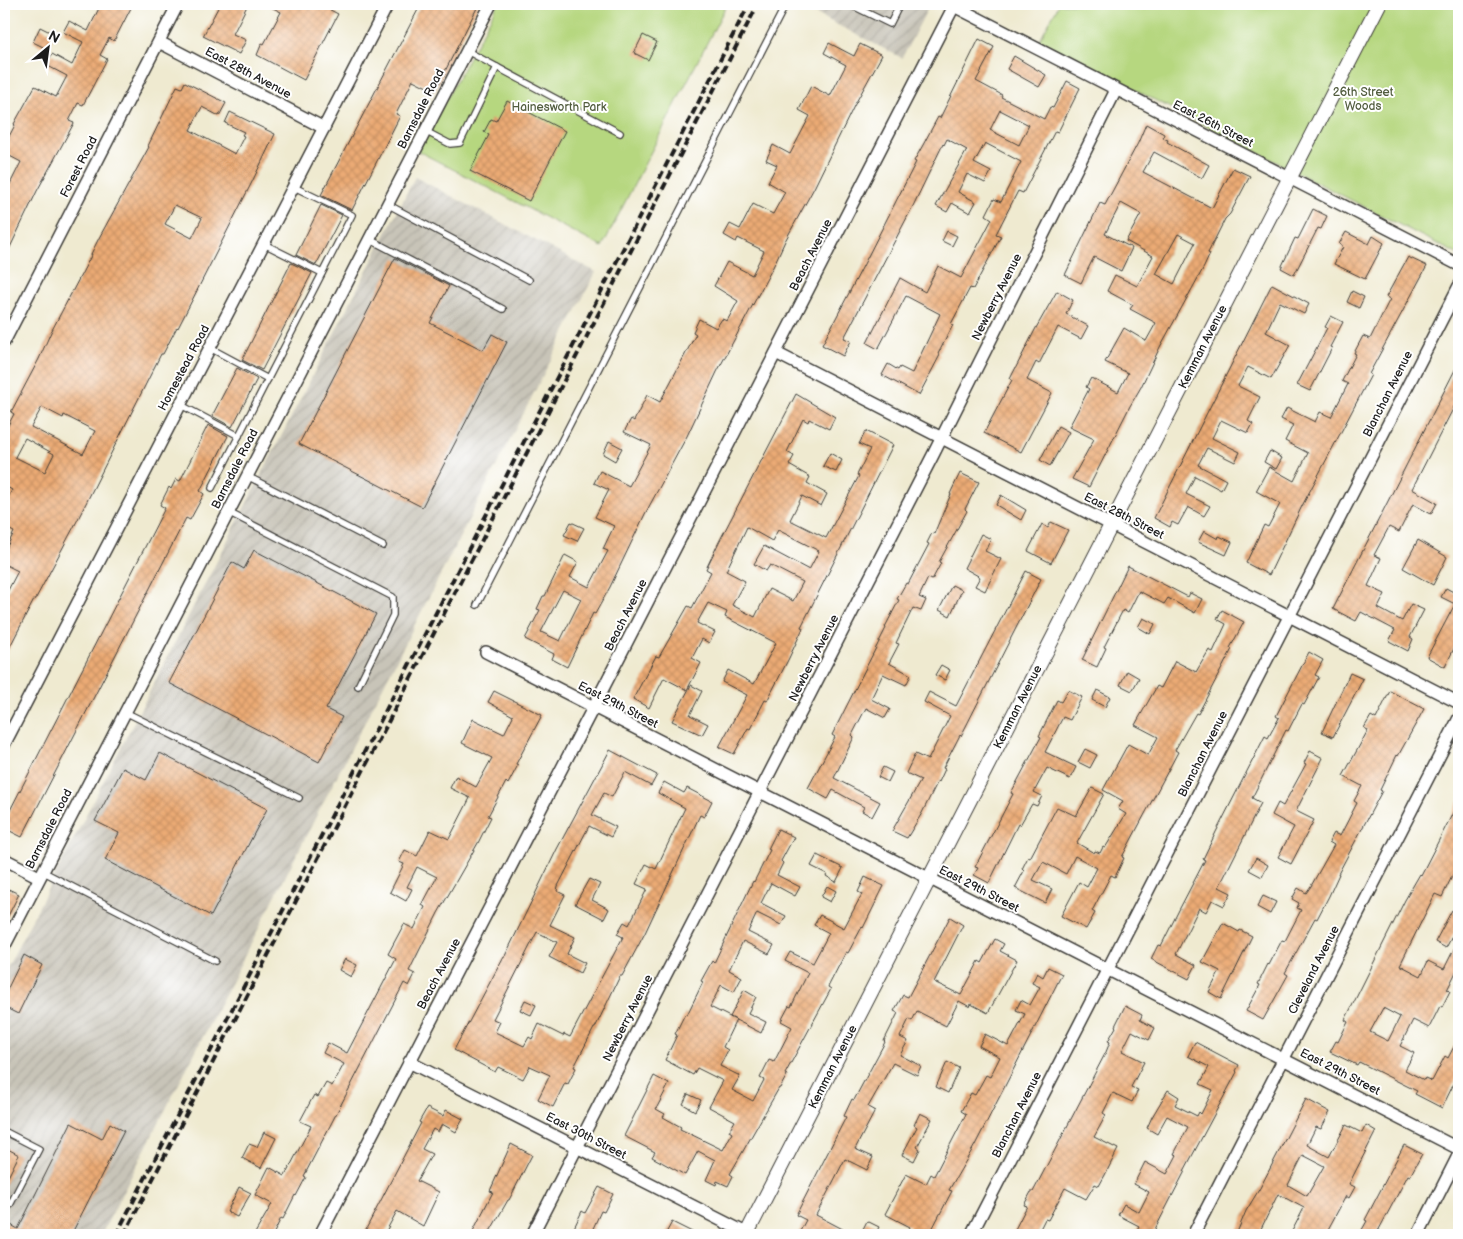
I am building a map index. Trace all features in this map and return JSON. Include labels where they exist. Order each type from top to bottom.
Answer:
[{"type":"street","name":"Forest Road","points":[[4,342],[178,4]]},
{"type":"street","name":"Homestead Road","points":[[4,745],[388,4]]},
{"type":"street","name":"Barnsdale Road","points":[[4,947],[491,4]]},
{"type":"street","name":"Kemman Avenue","points":[[748,1235],[1379,4]]},
{"type":"street","name":"East 26th Street","points":[[952,5],[1459,265]]},
{"type":"street","name":"Beach Avenue","points":[[320,1235],[776,353],[952,5]]},
{"type":"street","name":"East 28th Avenue","points":[[159,42],[324,128]]},
{"type":"street","name":"Newberry Avenue","points":[[532,1235],[942,438],[1116,90]]},
{"type":"street","name":"Blanchan Avenue","points":[[971,1235],[1459,286]]},
{"type":"street","name":"East 28th Street","points":[[776,353],[1459,703]]},
{"type":"street","name":"East 29th Street","points":[[486,652],[1459,1149]]},
{"type":"street","name":"Cleveland Avenue","points":[[1193,1235],[1459,718]]},
{"type":"street","points":[[4,859],[41,874]]},
{"type":"street","name":"East 30th Street","points":[[409,1062],[748,1235]]},
{"type":"street","points":[[1418,1235],[1459,1154]]},
{"type":"lane","points":[[477,605],[786,4]]},
{"type":"lane","points":[[849,4],[890,24],[900,4]]},
{"type":"lane","points":[[467,51],[620,133]]},
{"type":"lane","points":[[425,131],[450,144],[460,143],[497,67]]},
{"type":"lane","points":[[212,488],[352,216],[294,187]]},
{"type":"lane","points":[[388,204],[529,280]]},
{"type":"lane","points":[[370,239],[503,309]]},
{"type":"lane","points":[[264,244],[322,274]]},
{"type":"lane","points":[[210,348],[268,379]]},
{"type":"lane","points":[[180,405],[239,436]]},
{"type":"lane","points":[[247,476],[383,546]]},
{"type":"lane","points":[[228,512],[393,597],[393,614],[358,686]]},
{"type":"lane","points":[[125,712],[299,798]]},
{"type":"lane","points":[[41,874],[216,961]]},
{"type":"lane","points":[[4,1131],[39,1149],[10,1206],[4,1202]]},
{"type":"shaded area","points":[[797,4],[930,4],[902,58]]},
{"type":"shaded area","points":[[415,177],[596,272],[101,1235],[4,1235],[4,974]]},
{"type":"green space","name":"Hainesworth Park","points":[[498,4],[727,4],[602,247],[418,151]]},
{"type":"green space","name":"26th Street Woods","points":[[1059,4],[1459,4],[1459,255],[1039,41]]},
{"type":"building","points":[[101,4],[133,4],[114,41],[109,38],[100,55],[107,59],[83,105],[78,103],[69,121],[74,123],[37,191],[4,260],[4,189],[7,190],[21,162],[4,153],[4,146],[35,86],[56,97],[67,76],[46,65],[52,54],[72,65],[83,42],[63,32],[69,21],[88,31]]},
{"type":"building","points":[[220,4],[248,4],[233,34],[246,40],[239,54],[203,36]]},
{"type":"building","points":[[265,4],[294,4],[302,8],[304,4],[319,4],[338,14],[304,80],[257,55],[281,12]]},
{"type":"building","points":[[421,4],[479,4],[435,91],[413,80],[396,114],[400,116],[352,210],[321,195]]},
{"type":"building","points":[[40,27],[54,34],[47,49],[33,42]]},
{"type":"building","points":[[643,35],[657,42],[648,60],[634,53]]},
{"type":"building","points":[[979,39],[994,47],[976,81],[1002,95],[1001,97],[1044,119],[1050,107],[1053,108],[1067,81],[1080,88],[1058,132],[1055,131],[1023,193],[1018,191],[996,234],[1001,236],[973,289],[970,288],[951,324],[953,325],[938,354],[940,355],[919,395],[882,375],[888,364],[898,370],[900,367],[912,373],[940,314],[906,296],[878,349],[867,343],[900,278],[925,292],[938,266],[961,278],[992,219],[986,215],[994,199],[1001,202],[1021,162],[985,143],[974,163],[991,172],[985,183],[967,174],[958,192],[976,202],[970,213],[952,203],[947,212],[936,206],[967,150],[947,139],[844,338],[851,341],[843,356],[822,345],[916,162],[914,161],[938,117],[940,118]],"holes":[[[1000,110],[1029,125],[1019,145],[990,130]]]},
{"type":"building","points":[[829,43],[854,56],[860,44],[882,55],[717,372],[687,436],[645,514],[610,587],[595,614],[593,613],[567,667],[552,659],[554,654],[525,639],[540,610],[537,609],[565,555],[578,562],[570,577],[589,587],[608,551],[603,549],[614,526],[595,517],[609,490],[594,483],[600,471],[629,486],[651,445],[624,432],[631,419],[634,421],[647,395],[660,402],[696,334],[693,332],[699,319],[716,328],[722,319],[727,321],[738,301],[714,286],[727,262],[752,275],[764,251],[738,238],[736,242],[724,235],[730,224],[740,229],[753,204],[773,214],[785,192],[768,182],[777,165],[766,160],[773,145],[790,154],[810,116],[799,110],[811,86],[830,96],[846,65],[824,53]],"holes":[[[563,590],[581,599],[560,641],[541,632]]]},
{"type":"building","points":[[1014,56],[1046,75],[1039,87],[1007,69]]},
{"type":"building","points":[[185,82],[226,103],[219,116],[202,107],[190,130],[235,154],[244,136],[242,135],[244,132],[225,123],[230,112],[275,134],[178,328],[163,354],[161,354],[77,521],[4,658],[4,598],[18,571],[4,564],[4,553],[14,532],[4,527],[4,505],[12,490],[4,485],[4,433],[14,414],[11,412],[99,238],[149,147],[177,86],[182,88]],"holes":[[[175,205],[202,218],[192,238],[165,224]],[[42,407],[63,418],[64,415],[95,431],[83,454],[31,427]],[[25,438],[54,454],[45,472],[15,457]]]},
{"type":"building","points":[[507,101],[565,131],[529,201],[470,171],[489,135],[484,132],[491,119],[496,121]]},
{"type":"building","points":[[1146,124],[1164,134],[1163,138],[1168,140],[1167,142],[1209,165],[1202,178],[1154,152],[1143,172],[1212,208],[1233,168],[1250,176],[1230,214],[1225,219],[1208,253],[1210,254],[1204,267],[1160,347],[1089,487],[1072,479],[1094,439],[1069,427],[1089,389],[1086,387],[1091,378],[1118,392],[1128,373],[1105,362],[1124,328],[1146,341],[1156,323],[1130,309],[1133,305],[1107,291],[1115,275],[1137,286],[1153,256],[1126,241],[1141,214],[1121,203],[1105,234],[1132,248],[1121,271],[1094,257],[1081,283],[1065,275],[1100,203],[1105,205]],"holes":[[[1178,234],[1195,243],[1174,284],[1156,274]]]},
{"type":"building","points":[[321,205],[342,215],[316,265],[296,255]]},
{"type":"building","points":[[1313,209],[1327,216],[1321,229],[1318,228],[1294,275],[1281,268],[1295,238],[1298,239]]},
{"type":"building","points":[[947,231],[957,236],[952,246],[942,241]]},
{"type":"building","points":[[1346,232],[1369,244],[1373,236],[1384,243],[1365,279],[1334,264],[1343,247],[1339,244]]},
{"type":"building","points":[[1408,257],[1427,266],[1369,374],[1371,375],[1302,506],[1269,575],[1246,563],[1264,525],[1268,527],[1280,504],[1256,491],[1269,467],[1294,481],[1308,453],[1285,441],[1293,425],[1281,419],[1287,408],[1315,422],[1320,412],[1331,417],[1348,384],[1342,381],[1356,354],[1354,353],[1363,336],[1370,339],[1390,299],[1386,297]]},
{"type":"building","points":[[395,258],[449,286],[430,323],[483,350],[492,334],[507,342],[422,507],[299,444]]},
{"type":"building","points":[[291,263],[312,273],[262,370],[242,360]]},
{"type":"building","points":[[1272,284],[1309,304],[1304,314],[1280,302],[1266,332],[1290,345],[1271,379],[1248,367],[1238,386],[1260,397],[1248,421],[1253,424],[1248,433],[1221,420],[1212,438],[1240,452],[1235,462],[1207,448],[1198,465],[1226,480],[1221,490],[1195,476],[1186,494],[1210,506],[1204,516],[1188,507],[1178,525],[1172,522],[1170,527],[1154,518]]},
{"type":"building","points":[[1057,291],[1073,300],[1066,314],[1088,326],[1081,339],[1058,327],[1039,364],[1036,362],[1027,380],[1052,393],[1021,452],[984,433],[1012,380],[1010,379],[1036,328]]},
{"type":"building","points":[[1352,291],[1364,297],[1359,308],[1347,302]]},
{"type":"building","points":[[1331,316],[1343,322],[1310,391],[1297,385],[1327,328],[1325,327]]},
{"type":"building","points":[[1459,362],[1459,405],[1456,403],[1412,489],[1437,503],[1431,514],[1413,504],[1399,532],[1389,527],[1374,555],[1381,558],[1368,586],[1385,594],[1378,608],[1402,621],[1411,604],[1424,610],[1410,637],[1413,639],[1408,651],[1389,641],[1395,630],[1361,612],[1356,621],[1333,609]]},
{"type":"building","points":[[237,368],[257,379],[232,427],[212,416]]},
{"type":"building","points":[[796,394],[835,417],[829,429],[809,419],[808,422],[803,419],[787,452],[794,456],[789,465],[810,477],[807,483],[827,494],[821,506],[802,496],[790,520],[826,538],[859,476],[857,475],[870,449],[859,444],[866,431],[893,445],[801,627],[803,628],[767,701],[765,700],[734,754],[719,747],[747,695],[722,682],[728,670],[754,684],[776,643],[725,617],[727,612],[708,603],[697,623],[715,632],[709,643],[702,639],[692,658],[701,663],[687,690],[664,678],[649,708],[633,699],[656,656],[659,657],[688,606],[692,608],[711,572],[706,569]],"holes":[[[747,527],[772,541],[778,530],[819,551],[809,570],[764,546],[754,564],[766,571],[770,565],[803,582],[793,601],[769,589],[755,617],[732,605],[745,581],[726,571]]]},
{"type":"building","points":[[208,425],[228,436],[200,491],[204,494],[190,520],[186,518],[22,837],[4,828],[4,822],[165,508],[160,505],[169,487],[171,489],[176,479],[180,481]]},
{"type":"building","points":[[1058,426],[1069,432],[1050,466],[1040,460]]},
{"type":"building","points":[[609,441],[622,448],[615,461],[603,454]]},
{"type":"building","points":[[1270,451],[1282,458],[1276,469],[1264,462]]},
{"type":"building","points":[[830,453],[842,460],[836,472],[823,466]]},
{"type":"building","points":[[960,473],[979,482],[965,509],[967,511],[939,562],[941,563],[932,580],[928,578],[919,597],[926,600],[921,611],[913,608],[896,643],[899,644],[889,663],[911,675],[906,685],[883,674],[871,699],[890,709],[885,718],[866,708],[852,735],[854,737],[834,778],[880,802],[872,817],[862,811],[864,807],[833,790],[828,799],[808,788],[835,737],[832,735],[886,628],[899,600],[897,599],[906,583],[908,584],[929,544],[927,543],[932,533],[934,534]]},
{"type":"building","points":[[1001,495],[1026,510],[1021,520],[996,505]]},
{"type":"building","points":[[571,522],[584,528],[577,541],[564,535]]},
{"type":"building","points":[[1051,522],[1068,530],[1051,563],[1028,551],[1042,524],[1048,528]]},
{"type":"building","points":[[1204,531],[1218,539],[1219,536],[1232,542],[1226,555],[1198,542]]},
{"type":"building","points":[[981,534],[991,539],[985,551],[1001,559],[985,591],[975,586],[980,577],[964,568]]},
{"type":"building","points":[[1418,540],[1447,557],[1433,585],[1403,568]]},
{"type":"building","points":[[254,550],[376,614],[326,709],[342,717],[319,762],[169,683],[232,562],[244,569]]},
{"type":"building","points":[[1128,566],[1188,597],[1190,593],[1202,599],[1195,613],[1168,598],[1164,604],[1139,591],[1128,613],[1123,610],[1104,647],[1106,648],[1097,667],[1082,660]]},
{"type":"building","points":[[1026,571],[1041,579],[943,768],[945,769],[939,782],[907,838],[892,831],[921,780],[906,773],[915,754],[928,760],[950,716],[924,702],[929,692],[956,706]]},
{"type":"building","points":[[952,585],[962,590],[950,616],[939,610]]},
{"type":"building","points":[[1446,588],[1459,595],[1459,638],[1445,667],[1427,657],[1455,604],[1441,597]]},
{"type":"building","points":[[1222,610],[1244,622],[1198,714],[1196,713],[1175,750],[1178,752],[1122,857],[1124,858],[1115,877],[1111,875],[1092,911],[1095,913],[1086,929],[1061,916],[1079,882],[1087,887],[1097,868],[1075,856],[1066,874],[1043,862],[1033,880],[1052,889],[1045,903],[1015,888],[1024,871],[1022,869],[1028,857],[1030,858],[1057,807],[1076,816],[1092,788],[1104,794],[1077,843],[1094,853],[1095,851],[1100,853],[1103,847],[1105,848],[1126,814],[1118,809],[1123,801],[1103,790],[1128,744],[1148,755],[1158,737],[1135,725],[1157,686],[1161,688],[1175,661],[1196,672],[1209,650],[1213,652],[1226,624],[1217,619]]},
{"type":"building","points":[[1143,618],[1155,624],[1150,634],[1138,627]]},
{"type":"building","points":[[1309,652],[1323,660],[1315,675],[1319,677],[1288,731],[1286,730],[1252,798],[1261,803],[1219,887],[1231,893],[1224,906],[1212,900],[1206,912],[1199,908],[1176,954],[1196,965],[1189,979],[1151,959],[1158,945],[1161,946],[1205,860],[1203,859],[1216,832],[1265,736],[1268,738],[1279,718],[1276,716]]},
{"type":"building","points":[[941,665],[950,670],[945,680],[935,675]]},
{"type":"building","points":[[1127,671],[1139,678],[1132,691],[1120,685]]},
{"type":"building","points":[[1350,673],[1363,679],[1333,737],[1322,732]]},
{"type":"building","points":[[691,685],[702,691],[690,715],[708,724],[702,735],[672,721]]},
{"type":"building","points":[[1068,690],[1082,697],[1070,720],[1063,717],[1045,752],[1076,767],[1070,779],[1047,768],[1034,792],[1042,796],[1037,806],[1032,804],[1020,825],[1018,824],[989,883],[974,875],[978,868],[975,867],[1041,737],[1039,736],[1057,700],[1061,702]]},
{"type":"building","points":[[1097,690],[1110,697],[1105,707],[1092,700]]},
{"type":"building","points":[[494,691],[542,715],[516,764],[518,765],[508,784],[506,782],[488,816],[491,817],[478,843],[438,913],[409,971],[415,974],[409,986],[404,983],[304,1176],[306,1177],[296,1196],[283,1219],[281,1218],[273,1235],[254,1235],[272,1204],[255,1195],[269,1167],[285,1176],[311,1126],[300,1121],[314,1095],[318,1097],[326,1083],[332,1086],[344,1064],[323,1053],[328,1043],[347,1053],[396,959],[388,954],[404,924],[414,929],[425,907],[422,905],[437,877],[417,867],[407,887],[412,889],[406,901],[390,892],[404,864],[399,862],[405,850],[417,856],[430,830],[449,839],[470,798],[450,788],[456,776],[476,787],[492,758],[462,743],[473,719],[504,734],[513,716],[488,702]]},
{"type":"building","points":[[1390,691],[1424,709],[1397,755],[1380,790],[1382,791],[1338,874],[1329,896],[1285,973],[1288,975],[1263,1020],[1246,1011],[1260,985],[1258,984],[1268,964],[1282,940],[1285,941],[1301,910],[1297,908],[1299,903],[1292,899],[1298,888],[1306,893],[1311,886],[1334,845],[1329,842],[1334,833],[1340,836],[1357,803],[1354,801],[1362,786],[1343,776],[1368,730],[1364,728],[1371,716],[1376,719]]},
{"type":"building","points":[[1085,749],[1097,755],[1090,768],[1078,762]]},
{"type":"building","points":[[610,750],[657,775],[651,786],[625,772],[612,797],[604,793],[592,815],[616,827],[611,837],[589,826],[558,886],[557,891],[565,895],[550,925],[575,937],[567,954],[585,963],[580,973],[549,957],[557,942],[537,932],[493,1019],[500,1022],[495,1032],[524,1046],[529,1037],[532,1039],[539,1024],[563,1036],[564,1034],[570,1037],[623,937],[617,934],[624,922],[629,925],[647,889],[636,884],[646,864],[656,869],[685,808],[658,793],[664,782],[684,793],[687,788],[712,801],[704,817],[700,815],[645,933],[622,976],[620,976],[574,1067],[576,1068],[568,1084],[565,1083],[553,1107],[538,1099],[550,1075],[530,1066],[523,1079],[498,1067],[495,1072],[454,1050],[505,956],[557,849]]},
{"type":"building","points":[[1310,751],[1323,758],[1296,811],[1314,820],[1291,864],[1278,857],[1294,827],[1272,815],[1278,803],[1283,806],[1306,764],[1304,763]]},
{"type":"building","points":[[160,753],[267,809],[211,916],[105,860],[119,833],[95,821],[123,768],[146,780]]},
{"type":"building","points":[[883,767],[893,772],[888,782],[878,777]]},
{"type":"building","points":[[1459,801],[1459,852],[1456,859],[1459,862],[1442,897],[1435,894],[1400,965],[1421,976],[1428,961],[1444,969],[1459,939],[1459,966],[1447,990],[1450,991],[1442,1007],[1440,1006],[1429,1028],[1413,1020],[1400,1046],[1414,1053],[1405,1070],[1424,1080],[1425,1078],[1432,1081],[1445,1056],[1448,1058],[1459,1037],[1459,1073],[1442,1108],[1415,1094],[1417,1091],[1359,1062],[1357,1065],[1330,1052],[1336,1041],[1338,1042],[1348,1022],[1345,1020],[1405,900],[1421,875]],"holes":[[[1383,1008],[1400,1017],[1388,1041],[1370,1032]]]},
{"type":"building","points":[[778,829],[794,837],[781,861],[783,863],[777,875],[800,887],[795,896],[771,883],[761,903],[786,916],[781,925],[757,913],[748,932],[774,945],[769,954],[743,941],[729,970],[742,977],[734,992],[721,985],[710,1007],[736,1020],[723,1047],[728,1050],[720,1066],[740,1076],[732,1090],[753,1101],[764,1080],[760,1078],[769,1060],[774,1062],[792,1027],[781,1021],[789,1006],[791,1007],[808,973],[785,961],[790,952],[813,963],[829,933],[814,925],[820,915],[844,928],[862,894],[858,892],[865,877],[884,886],[863,928],[848,953],[846,952],[828,987],[831,989],[785,1074],[787,1075],[730,1174],[733,1176],[728,1186],[717,1181],[716,1185],[706,1180],[715,1160],[698,1151],[685,1175],[652,1157],[655,1152],[624,1136],[654,1076],[669,1084],[656,1109],[665,1114],[663,1117],[681,1127],[680,1129],[723,1150],[732,1133],[729,1131],[735,1121],[709,1107],[723,1081],[697,1068],[693,1075],[665,1060],[677,1035],[675,1034],[685,1014],[687,1015],[703,982],[701,981],[712,961],[714,963],[770,850],[768,849]]},
{"type":"building","points":[[817,855],[843,868],[836,882],[826,876],[827,874],[811,866]]},
{"type":"building","points":[[1256,858],[1268,865],[1262,877],[1249,870]]},
{"type":"building","points":[[589,879],[600,884],[592,900],[609,909],[604,919],[575,904]]},
{"type":"building","points":[[827,886],[836,891],[830,902],[821,897]]},
{"type":"building","points":[[4,887],[19,894],[4,924]]},
{"type":"building","points":[[1263,896],[1276,902],[1270,914],[1257,907]]},
{"type":"building","points":[[1452,910],[1459,913],[1459,923],[1446,948],[1435,942]]},
{"type":"building","points":[[950,917],[963,925],[934,982],[961,995],[979,961],[982,963],[995,939],[1004,944],[1000,951],[1017,960],[988,1013],[971,1004],[970,1007],[959,1001],[946,1026],[917,1011],[912,1021],[909,1019],[900,1037],[908,1041],[900,1055],[921,1066],[917,1075],[893,1063],[868,1107],[875,1111],[855,1149],[873,1157],[867,1170],[845,1159],[816,1215],[854,1235],[798,1235],[806,1220],[796,1215],[846,1117],[844,1116],[852,1099],[854,1100],[885,1042],[898,1013],[894,1011],[903,995],[908,997]]},
{"type":"building","points":[[1223,923],[1239,932],[1240,930],[1252,936],[1221,999],[1209,992],[1220,971],[1202,962]]},
{"type":"building","points":[[24,955],[42,965],[18,1014],[4,1007],[4,996]]},
{"type":"building","points":[[345,959],[357,965],[351,977],[339,970]]},
{"type":"building","points":[[1048,967],[1062,974],[975,1145],[949,1190],[952,1191],[929,1235],[906,1235],[910,1227],[885,1214],[906,1174],[926,1184],[931,1174],[934,1176],[966,1114],[961,1111],[971,1093],[975,1095],[986,1075],[990,1077],[1000,1057],[979,1046],[985,1034],[1008,1046],[1025,1014],[1016,1010],[1021,1000],[1030,1005],[1040,987],[1032,983],[1037,973],[1043,977]]},
{"type":"building","points":[[744,990],[756,997],[748,1013],[766,1022],[761,1033],[730,1017]]},
{"type":"building","points":[[525,1000],[536,1005],[531,1015],[520,1010]]},
{"type":"building","points":[[1125,1006],[1142,1015],[1140,1020],[1155,1028],[1149,1040],[1132,1031],[1122,1051],[1144,1062],[1131,1087],[1138,1090],[1132,1102],[1113,1093],[1103,1113],[1106,1115],[1094,1137],[1118,1149],[1099,1186],[1095,1184],[1086,1199],[1065,1188],[1048,1220],[1045,1219],[1037,1235],[1012,1235],[1027,1206],[1024,1205],[1031,1192],[1033,1192],[1106,1052],[1110,1042],[1108,1041]]},
{"type":"building","points":[[1195,1042],[1239,1065],[1237,1072],[1152,1235],[1134,1235],[1139,1226],[1118,1215],[1124,1204],[1139,1212],[1149,1192],[1134,1184],[1145,1162],[1167,1174],[1177,1155],[1174,1154],[1188,1127],[1167,1116],[1157,1134],[1147,1128],[1152,1117],[1168,1090],[1179,1097],[1175,1105],[1197,1116],[1199,1112],[1201,1114],[1213,1090],[1200,1084],[1209,1067],[1188,1056]]},
{"type":"building","points":[[947,1062],[959,1068],[948,1093],[936,1087]]},
{"type":"building","points":[[688,1094],[701,1100],[695,1111],[683,1104]]},
{"type":"building","points":[[1306,1099],[1330,1112],[1321,1129],[1316,1127],[1307,1145],[1329,1157],[1346,1125],[1362,1133],[1366,1125],[1376,1131],[1349,1184],[1355,1187],[1349,1198],[1346,1196],[1325,1235],[1290,1235],[1304,1208],[1278,1194],[1258,1235],[1236,1235],[1246,1211]],"holes":[[[1303,1155],[1324,1166],[1307,1196],[1288,1185]]]},
{"type":"building","points":[[427,1108],[443,1116],[446,1110],[463,1119],[456,1132],[442,1124],[438,1132],[433,1129],[422,1149],[432,1154],[417,1181],[439,1192],[423,1226],[397,1211],[384,1235],[373,1235],[365,1231]]},
{"type":"building","points":[[920,1113],[932,1119],[917,1147],[920,1149],[914,1161],[902,1155],[917,1127],[914,1125]]},
{"type":"building","points":[[71,1123],[102,1139],[110,1123],[124,1131],[71,1235],[4,1235],[4,1221],[18,1229]]},
{"type":"building","points":[[264,1132],[276,1138],[261,1168],[242,1158],[249,1144],[257,1147]]},
{"type":"building","points":[[511,1144],[532,1155],[509,1200],[488,1235],[471,1235],[493,1192],[490,1191]]},
{"type":"building","points":[[1404,1145],[1422,1154],[1410,1176],[1408,1175],[1376,1235],[1359,1235],[1367,1221],[1365,1220]]},
{"type":"building","points":[[4,1147],[19,1155],[4,1185]]},
{"type":"building","points":[[239,1187],[251,1193],[237,1217],[227,1212]]},
{"type":"building","points":[[599,1187],[613,1194],[604,1212],[601,1211],[590,1235],[582,1235],[573,1230],[582,1211],[585,1213]]},
{"type":"building","points":[[867,1221],[879,1227],[875,1235],[860,1235]]},
{"type":"building","points":[[672,1222],[698,1235],[665,1235]]},
{"type":"railway","points":[[116,1235],[749,4]]},
{"type":"railway","points":[[124,1235],[758,4]]}]
